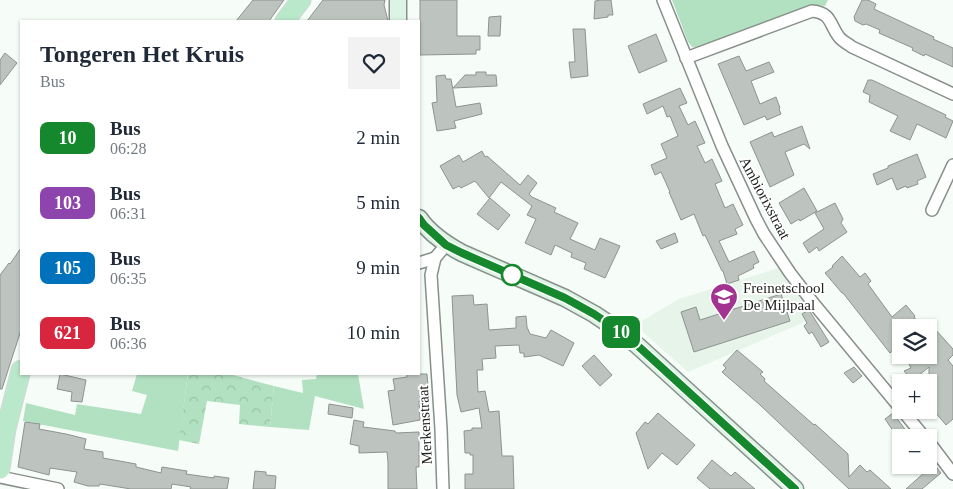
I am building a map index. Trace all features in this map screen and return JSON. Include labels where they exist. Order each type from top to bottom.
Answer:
[{"type":"main road","points":[[286,20],[301,0]]},
{"type":"main road","points":[[398,0],[398,20]]},
{"type":"main road","points":[[420,219],[446,245],[565,298],[621,332],[795,489]]},
{"type":"main road","points":[[0,469],[10,414],[20,374]]},
{"type":"street","name":"Ambiorixstraat","points":[[663,0],[722,146],[764,234],[790,273],[814,304],[892,397]]},
{"type":"street","points":[[686,58],[812,10],[825,14],[830,19],[841,39],[852,47],[953,94]]},
{"type":"street","points":[[932,210],[953,165]]},
{"type":"street","points":[[420,263],[435,258],[446,245]]},
{"type":"street","name":"Merkenstraat","points":[[435,258],[431,274],[441,421],[443,489]]},
{"type":"street","name":"Ambiorixstraat","points":[[910,419],[918,429]]},
{"type":"street","points":[[937,453],[953,474]]},
{"type":"street","points":[[0,476],[58,489]]},
{"type":"shaded area","name":"Freinetschool De Mijlpaal","points":[[778,268],[814,318],[688,372],[635,325],[679,299]]},
{"type":"green space","points":[[672,0],[828,0],[825,6],[813,5],[734,33],[702,48],[692,47],[688,42]]},
{"type":"green space","points":[[137,375],[188,375],[178,451],[23,421],[26,403],[75,415],[77,404],[141,414],[147,395],[132,391]]},
{"type":"green space","points":[[188,375],[233,375],[274,386],[270,427],[239,424],[240,405],[207,401],[199,444],[179,440]]},
{"type":"green space","points":[[317,375],[358,375],[364,409],[315,396],[309,430],[270,427],[274,386],[303,393],[302,380],[316,379]]},
{"type":"building","points":[[253,0],[284,0],[270,20],[237,20]]},
{"type":"building","points":[[323,0],[385,0],[384,5],[388,20],[308,20]]},
{"type":"building","points":[[420,0],[457,0],[457,36],[480,36],[480,50],[476,50],[476,54],[420,55]]},
{"type":"building","points":[[611,0],[613,15],[594,19],[595,1]]},
{"type":"building","points":[[862,0],[868,0],[876,4],[874,9],[953,48],[953,67],[912,50],[913,48],[879,33],[880,30],[855,21],[854,17]]},
{"type":"building","points":[[501,16],[500,36],[488,36],[489,17]]},
{"type":"building","points":[[573,29],[585,29],[588,76],[571,78],[569,62],[575,62]]},
{"type":"building","points":[[656,34],[667,61],[639,73],[628,46]]},
{"type":"building","points":[[5,53],[17,63],[0,85],[0,60]]},
{"type":"building","points":[[739,56],[746,71],[769,62],[774,72],[751,81],[760,104],[776,97],[781,114],[767,120],[765,116],[744,125],[718,64]]},
{"type":"building","points":[[476,72],[496,75],[497,86],[453,88],[465,75],[476,75]]},
{"type":"building","points":[[445,75],[446,79],[451,79],[456,107],[480,103],[482,114],[454,121],[456,128],[437,131],[432,103],[437,102],[436,76]]},
{"type":"building","points":[[868,80],[872,80],[946,115],[945,117],[953,121],[946,138],[917,124],[910,140],[890,131],[898,116],[869,102],[870,95],[863,92]]},
{"type":"building","points":[[680,88],[687,103],[679,106],[688,125],[695,121],[705,143],[697,146],[705,163],[712,159],[722,181],[715,184],[725,208],[733,204],[743,225],[735,229],[737,234],[719,241],[729,262],[754,251],[759,262],[753,265],[754,268],[738,276],[739,280],[727,284],[723,271],[705,235],[703,236],[694,214],[681,220],[661,172],[655,175],[651,165],[667,158],[661,144],[678,136],[670,116],[667,117],[663,106],[647,114],[643,104]]},
{"type":"building","points":[[802,126],[810,149],[804,144],[785,152],[794,175],[770,187],[750,142],[772,132],[774,137]]},
{"type":"building","points":[[482,151],[485,157],[487,156],[520,185],[528,175],[537,183],[529,194],[532,197],[556,208],[554,212],[578,223],[570,239],[595,250],[600,238],[620,246],[605,278],[584,269],[586,263],[571,257],[572,253],[555,245],[551,255],[525,243],[536,219],[527,215],[532,206],[501,182],[489,198],[475,181],[461,188],[459,186],[453,189],[440,166],[459,155],[463,162]]},
{"type":"building","points":[[917,154],[926,177],[917,181],[918,184],[897,190],[892,178],[877,185],[873,174]]},
{"type":"building","points":[[804,188],[817,211],[791,224],[779,203]]},
{"type":"building","points":[[490,198],[510,215],[498,230],[477,214]]},
{"type":"building","points":[[835,203],[843,219],[841,223],[847,232],[819,251],[817,247],[809,253],[803,243],[824,229],[815,213]]},
{"type":"building","points":[[675,233],[678,242],[661,249],[656,241]]},
{"type":"building","points":[[20,249],[20,333],[2,389],[0,389],[0,275]]},
{"type":"building","points":[[842,256],[860,277],[865,273],[871,281],[868,284],[892,317],[906,305],[915,316],[916,319],[892,319],[892,351],[890,353],[825,273]]},
{"type":"building","points":[[781,294],[790,321],[694,352],[681,312],[696,307],[700,320]]},
{"type":"building","points":[[473,295],[474,305],[487,304],[489,330],[516,328],[516,317],[526,316],[530,334],[546,338],[551,330],[574,343],[563,366],[539,355],[524,357],[524,353],[520,353],[519,345],[495,346],[496,358],[482,359],[483,370],[477,370],[478,392],[485,391],[489,412],[499,411],[502,456],[513,456],[514,489],[465,489],[465,474],[473,474],[473,455],[465,453],[464,431],[472,430],[472,428],[482,428],[479,408],[461,412],[457,395],[452,296]]},
{"type":"building","points":[[809,310],[829,342],[821,347],[812,332],[809,334],[804,326],[807,323],[802,314]]},
{"type":"building","points":[[937,331],[953,349],[953,355],[948,360],[953,366],[953,419],[946,425],[937,414],[937,374],[929,374],[929,367],[920,374],[906,374],[904,371],[911,368],[909,364],[937,364]]},
{"type":"building","points":[[737,350],[763,372],[760,374],[765,379],[764,381],[848,454],[849,477],[860,465],[867,472],[870,470],[891,489],[849,489],[722,372],[726,368],[723,365]]},
{"type":"building","points":[[594,355],[612,375],[600,386],[582,366]]},
{"type":"building","points":[[854,367],[862,376],[853,383],[844,373]]},
{"type":"building","points":[[427,374],[429,399],[419,401],[420,420],[393,425],[388,391],[395,390],[393,379],[407,377],[407,375]]},
{"type":"building","points":[[60,375],[86,380],[82,402],[71,401],[72,392],[57,389]]},
{"type":"building","points":[[329,404],[353,408],[352,418],[328,414]]},
{"type":"building","points":[[658,413],[695,445],[677,465],[662,453],[648,469],[636,433],[645,422],[648,424]]},
{"type":"building","points":[[892,414],[892,419],[897,419],[905,429],[892,429],[885,419]]},
{"type":"building","points":[[354,420],[364,422],[363,427],[395,431],[396,433],[419,432],[419,467],[416,467],[417,489],[388,489],[387,452],[359,453],[359,446],[350,444]]},
{"type":"building","points":[[25,422],[40,424],[39,429],[86,439],[84,449],[103,452],[103,458],[136,464],[136,467],[161,473],[162,467],[187,471],[186,474],[229,478],[227,489],[190,489],[191,487],[172,484],[171,489],[131,489],[100,484],[99,486],[88,486],[74,482],[77,472],[50,468],[49,475],[18,467]]},
{"type":"building","points":[[712,460],[731,476],[735,472],[755,489],[710,489],[697,478]]},
{"type":"building","points":[[937,468],[941,473],[922,489],[906,489],[923,474],[937,474]]},
{"type":"building","points":[[255,471],[266,472],[266,475],[276,476],[275,489],[253,489]]},
{"type":"bus line","name":"10","points":[[420,219],[446,245],[565,298],[621,332],[795,489]]},
{"type":"place","name":"Freinetschool De Mijlpaal","points":[[724,321]]}]
